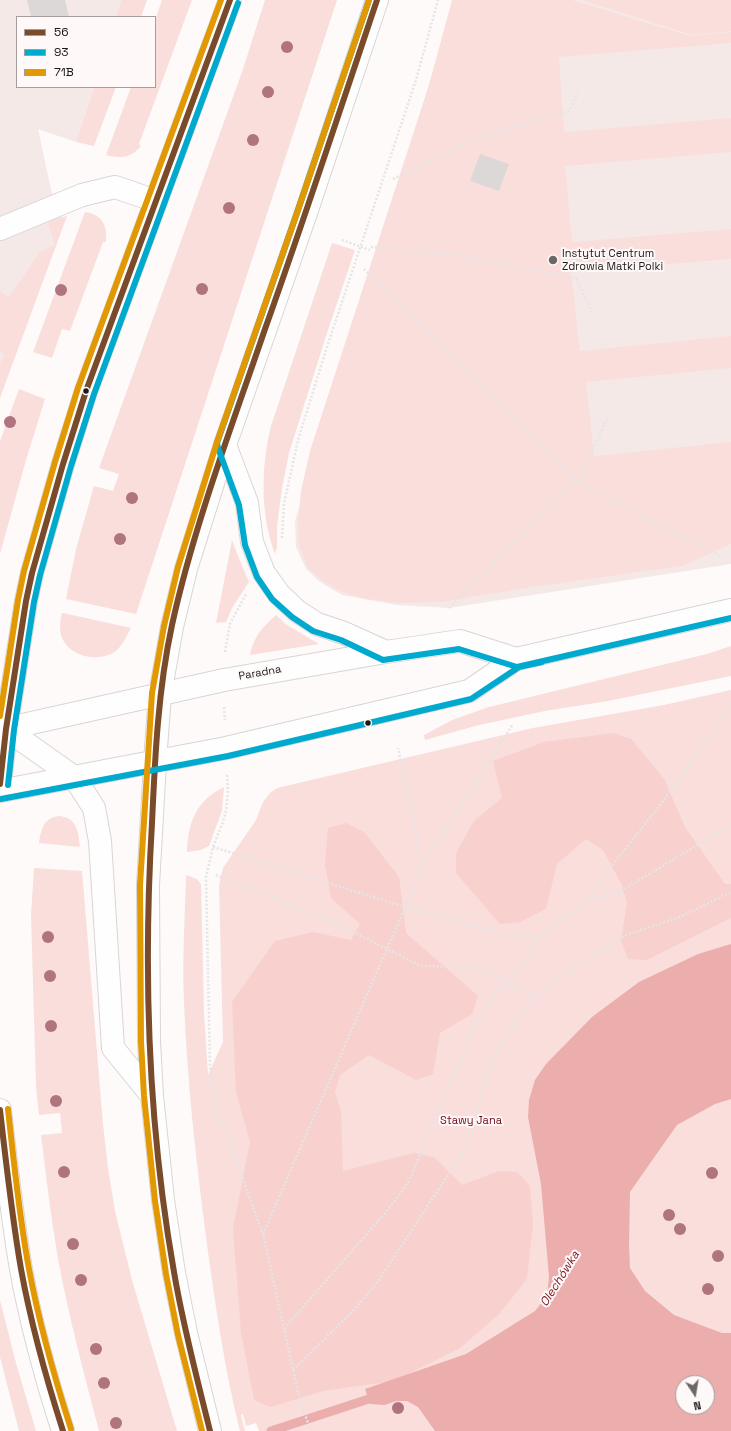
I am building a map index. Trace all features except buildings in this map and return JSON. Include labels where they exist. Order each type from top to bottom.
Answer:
[{"type":"main road","points":[[0,784],[3,729],[26,601],[32,573],[63,464],[86,391],[230,0]]},
{"type":"main road","points":[[210,1431],[186,1333],[174,1273],[163,1200],[152,1096],[149,1042],[148,885],[160,694],[172,627],[184,576],[225,445],[306,213],[377,0]]},
{"type":"main road","points":[[0,229],[82,195],[115,187],[156,201]]},
{"type":"main road","points":[[225,445],[247,503],[252,542],[264,573],[279,594],[297,611],[317,624],[344,633],[386,652]]},
{"type":"main road","points":[[0,791],[226,748],[469,691],[516,659],[731,610]]},
{"type":"main road","name":"Paradna","points":[[3,729],[224,680],[386,652],[460,641],[516,659]]},
{"type":"main road","points":[[3,729],[74,777],[94,808],[100,841],[113,1048],[152,1096]]},
{"type":"main road","points":[[0,1110],[10,1198],[22,1271],[37,1340],[63,1431]]},
{"type":"path","points":[[393,179],[484,136],[569,111],[578,93]]},
{"type":"path","points":[[342,240],[370,248],[450,254],[576,278],[592,312]]},
{"type":"path","points":[[364,269],[529,435],[578,481],[721,556]]},
{"type":"path","points":[[449,608],[578,481],[607,419]]},
{"type":"path","points":[[591,900],[603,877],[660,805],[731,708]]},
{"type":"path","points":[[421,865],[513,724]]},
{"type":"path","points":[[263,1234],[386,948],[420,873],[421,858],[398,748]]},
{"type":"path","points":[[284,1329],[404,1190],[411,1177],[469,1037],[492,999],[529,956],[538,937],[591,900],[621,891],[731,825]]},
{"type":"path","points":[[213,847],[405,908],[507,935],[538,937]]},
{"type":"path","points":[[216,875],[343,927],[421,966],[471,967],[480,969],[536,998]]},
{"type":"path","points":[[293,1371],[352,1312],[379,1280],[465,1149],[491,1060],[524,1011],[536,998],[574,968],[626,935],[680,917],[731,892]]},
{"type":"path","points":[[226,1127],[235,1158],[263,1234],[300,1401],[311,1431]]},
{"type":"shaded area","points":[[0,0],[121,0],[116,16],[16,16],[16,88],[94,88],[76,142],[38,129],[52,194],[61,217],[55,245],[0,363]]},
{"type":"shaded area","name":"Instytut Centrum Zdrowia Matki Polki","points":[[455,0],[731,0],[731,564],[449,608],[397,605],[342,595],[320,582],[306,569],[296,547],[295,521]]},
{"type":"shaded area","points":[[614,733],[631,739],[664,779],[685,827],[725,884],[731,884],[731,918],[647,960],[628,959],[621,941],[627,903],[622,885],[603,850],[586,839],[557,864],[546,909],[520,922],[500,924],[456,873],[456,853],[474,821],[502,798],[493,761],[544,742]]},
{"type":"shaded area","points":[[346,823],[364,832],[399,877],[406,933],[478,996],[472,1014],[440,1033],[433,1074],[416,1080],[369,1055],[340,1075],[335,1092],[341,1112],[343,1171],[414,1153],[434,1157],[462,1185],[499,1171],[517,1172],[530,1186],[533,1224],[527,1279],[499,1314],[460,1348],[394,1381],[323,1391],[271,1407],[254,1400],[241,1333],[233,1229],[250,1142],[236,1092],[232,1002],[275,941],[313,932],[351,940],[360,924],[331,898],[325,864],[328,828]]},
{"type":"green space","points":[[121,0],[147,0],[141,16],[116,16]]},
{"type":"green space","points":[[162,0],[192,0],[139,144],[141,146],[129,155],[116,157],[106,155],[131,88],[156,88],[156,17]]},
{"type":"green space","points":[[265,0],[337,0],[136,614],[66,599],[76,549],[94,486],[113,491],[119,474],[99,468],[242,72]]},
{"type":"green space","name":"Instytut Centrum Zdrowia Matki Polki","points":[[452,0],[572,0],[690,36],[731,32],[731,43],[559,57],[564,132],[731,118],[731,152],[565,166],[572,242],[731,229],[731,259],[571,272],[580,351],[731,336],[731,368],[586,382],[594,456],[731,442],[731,544],[682,566],[533,587],[442,602],[399,603],[366,599],[342,592],[322,580],[308,568],[299,546],[298,521],[301,491],[310,451],[429,85]]},
{"type":"green space","points":[[582,0],[731,0],[731,31],[692,35]]},
{"type":"green space","points":[[94,88],[116,88],[94,146],[76,142]]},
{"type":"green space","points":[[85,212],[96,215],[103,222],[106,231],[106,242],[103,242],[70,331],[62,329],[52,358],[33,352]]},
{"type":"green space","points":[[67,216],[0,398],[0,363],[4,354],[0,352],[0,291],[9,297],[40,252],[55,245],[47,221]]},
{"type":"green space","points":[[332,243],[355,250],[289,453],[282,488],[277,526],[277,547],[275,554],[270,539],[265,506],[265,457],[271,426]]},
{"type":"green space","points":[[19,389],[45,399],[26,460],[0,554],[0,441]]},
{"type":"green space","points":[[232,540],[249,582],[232,608],[226,622],[216,623]]},
{"type":"green space","points":[[62,613],[131,628],[123,643],[116,651],[102,657],[86,656],[71,650],[62,638],[60,626]]},
{"type":"green space","points":[[276,615],[287,625],[319,644],[250,655],[256,637]]},
{"type":"green space","points":[[731,646],[731,676],[608,701],[545,711],[479,725],[425,740],[424,735],[452,720],[489,707],[707,654]]},
{"type":"green space","name":"Stawy Jana","points":[[731,690],[731,1431],[259,1431],[256,1423],[246,1426],[243,1414],[241,1415],[245,1431],[240,1431],[229,1383],[216,1311],[192,1120],[183,986],[186,875],[197,879],[201,884],[204,1012],[208,1075],[223,1042],[219,885],[223,868],[256,820],[263,802],[270,793],[277,788],[533,728],[664,705]]},
{"type":"green space","points":[[224,787],[222,811],[209,846],[201,850],[187,852],[189,831],[195,814],[207,799]]},
{"type":"green space","points":[[59,816],[70,820],[76,827],[80,847],[39,843],[42,829],[46,822],[49,819]]},
{"type":"green space","points":[[34,868],[82,871],[103,1124],[115,1211],[132,1280],[177,1431],[99,1431],[82,1367],[58,1259],[41,1135],[62,1133],[60,1113],[39,1115],[36,1086],[31,915]]},
{"type":"green space","points":[[0,1300],[16,1363],[36,1431],[19,1431],[0,1357]]},
{"type":"water","name":"Stawy Jana","points":[[731,944],[731,1099],[715,1104],[677,1125],[630,1192],[629,1244],[630,1268],[645,1291],[674,1315],[722,1333],[731,1333],[731,1431],[435,1431],[418,1407],[407,1401],[396,1401],[385,1405],[370,1404],[365,1389],[466,1354],[535,1311],[547,1296],[549,1277],[541,1184],[528,1117],[529,1100],[535,1080],[546,1064],[592,1017],[639,982],[698,954]]},
{"type":"waterway","name":"Olechówka","points":[[271,1431],[378,1396]]},
{"type":"transit line","name":"71B","points":[[0,716],[24,571],[55,462],[78,388],[221,0]]},
{"type":"transit line","name":"56","points":[[0,784],[6,729],[26,601],[32,573],[63,464],[86,391],[230,0]]},
{"type":"transit line","name":"93","points":[[369,0],[217,443],[239,505],[245,545],[257,577],[272,599],[292,617],[313,631],[341,640],[383,660],[459,649],[517,667],[731,618]]},
{"type":"transit line","name":"71B","points":[[202,1431],[178,1335],[166,1274],[155,1201],[144,1096],[141,1042],[140,885],[152,693],[164,626],[178,567],[217,442],[369,0]]},
{"type":"transit line","name":"56","points":[[210,1431],[186,1332],[174,1272],[165,1216],[153,1104],[148,992],[148,936],[154,773],[160,699],[172,625],[202,513],[308,206],[377,0]]},
{"type":"transit line","name":"93","points":[[8,785],[14,730],[34,602],[40,575],[71,466],[94,394],[238,3]]},
{"type":"transit line","name":"93","points":[[1,799],[228,756],[471,699],[519,667],[542,662]]},
{"type":"transit line","name":"71B","points":[[8,1109],[25,1249],[47,1349],[71,1429]]},
{"type":"transit line","name":"56","points":[[0,1110],[12,1210],[25,1290],[39,1351],[63,1431]]},
{"type":"place","name":"Instytut Centrum Zdrowia Matki Polki","points":[[553,260]]}]
